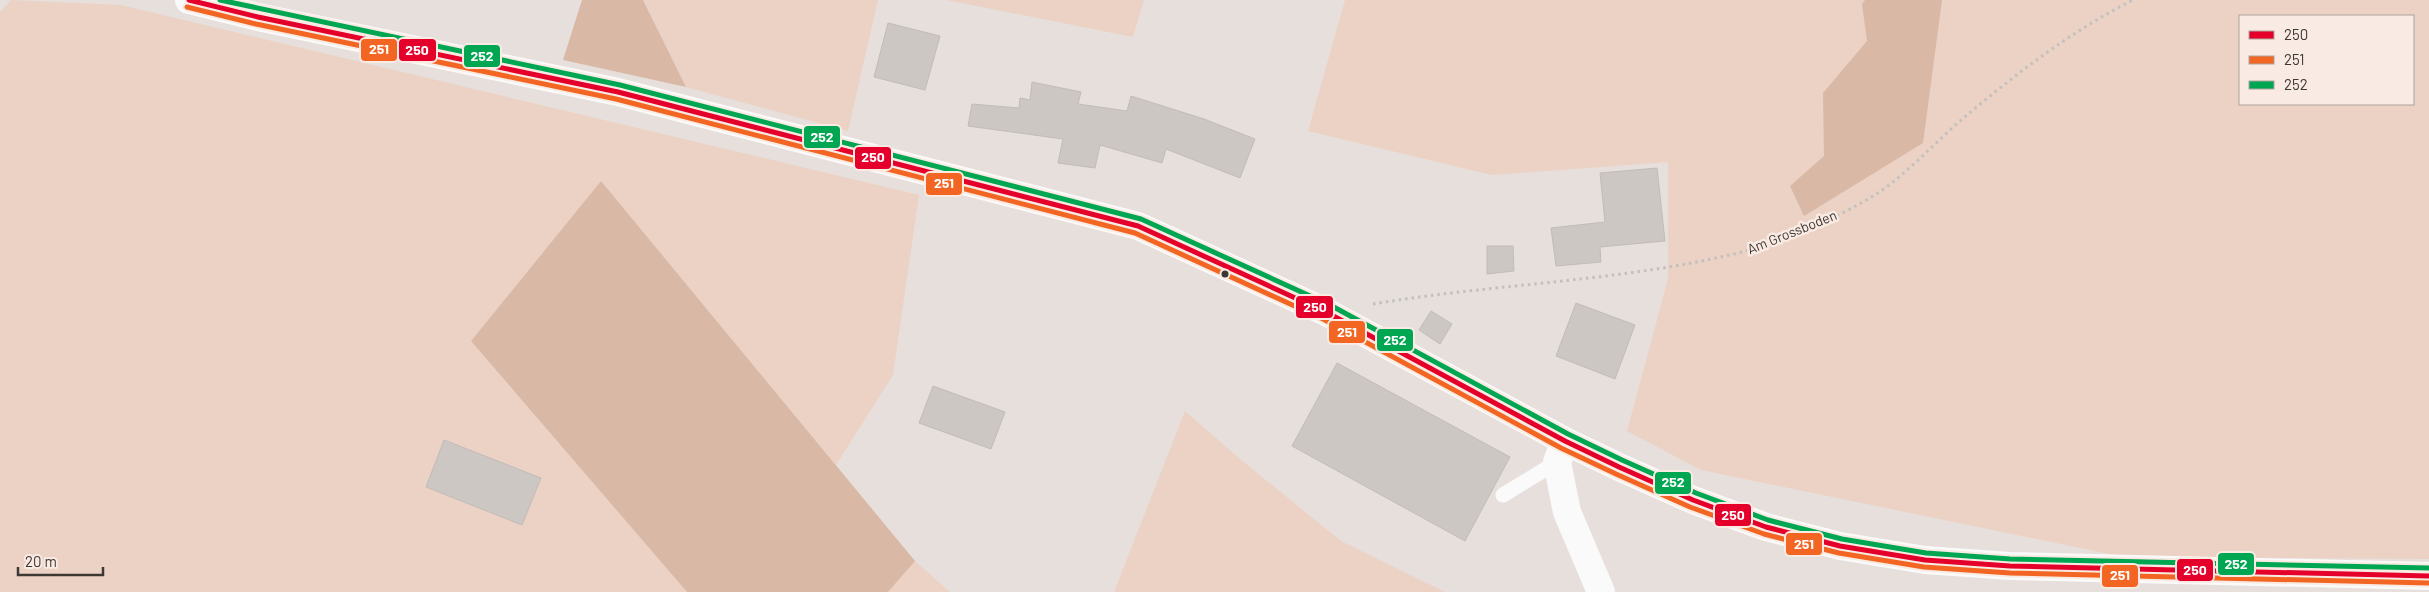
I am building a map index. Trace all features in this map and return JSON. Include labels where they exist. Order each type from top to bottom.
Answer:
[{"type":"main road","points":[[189,0],[258,17],[618,92],[1138,226],[1326,312],[1561,452],[1766,526],[1840,546],[1925,560],[2010,566],[2429,576]]},
{"type":"main road","points":[[1561,452],[1567,512],[1601,592]]},
{"type":"lane","points":[[1503,494],[1561,452]]},
{"type":"path","name":"Am Grossboden","points":[[1371,304],[1650,270],[1748,251],[1803,230],[1864,202],[1906,171],[1960,121],[2042,57],[2133,0]]},
{"type":"shaded area","points":[[11,0],[121,5],[919,195],[893,375],[836,465],[601,181],[471,341],[687,592],[0,592],[0,12]]},
{"type":"shaded area","points":[[582,0],[643,0],[686,87],[563,60]]},
{"type":"shaded area","points":[[643,0],[878,0],[848,131],[686,87]]},
{"type":"shaded area","points":[[946,0],[1144,0],[1133,37]]},
{"type":"shaded area","points":[[1345,0],[2429,0],[2429,559],[2124,557],[1701,470],[1627,431],[1668,279],[1668,162],[1492,175],[1308,131]]},
{"type":"shaded area","points":[[1865,0],[1942,0],[1923,143],[1804,216],[1790,186],[1824,156],[1823,93],[1867,41],[1862,4]]},
{"type":"shaded area","points":[[601,181],[915,561],[888,592],[687,592],[471,341]]},
{"type":"shaded area","points":[[1185,411],[1240,459],[1341,541],[1445,592],[1114,592]]},
{"type":"shaded area","points":[[915,561],[950,592],[888,592]]},
{"type":"building","points":[[888,23],[940,36],[925,90],[874,77]]},
{"type":"building","points":[[1032,82],[1081,92],[1078,104],[1127,111],[1131,96],[1204,119],[1255,139],[1240,178],[1166,149],[1162,163],[1100,145],[1095,168],[1058,163],[1063,139],[968,126],[972,104],[1019,108],[1020,98],[1030,100]]},
{"type":"building","points":[[1657,168],[1665,241],[1600,247],[1601,262],[1556,266],[1551,228],[1605,222],[1600,173]]},
{"type":"building","points":[[1487,246],[1513,246],[1514,271],[1487,274]]},
{"type":"building","points":[[1576,303],[1635,325],[1615,379],[1556,356]]},
{"type":"building","points":[[1431,311],[1452,324],[1440,344],[1419,330]]},
{"type":"building","points":[[1337,363],[1510,457],[1465,541],[1292,446]]},
{"type":"building","points":[[933,386],[1005,412],[991,449],[919,423]]},
{"type":"building","points":[[444,440],[541,478],[522,525],[426,487]]},
{"type":"transit line","name":"250","points":[[189,0],[258,17],[618,92],[1138,226],[1326,312],[1565,441],[1619,467],[1693,500],[1766,527],[1840,546],[1925,560],[2010,566],[2429,576]]},
{"type":"transit line","name":"252","points":[[220,0],[620,85],[1141,219],[1330,305],[1568,434],[1622,460],[1696,493],[1768,520],[1842,539],[1926,553],[2010,559],[2429,568]]},
{"type":"transit line","name":"251","points":[[187,7],[256,24],[616,99],[1135,233],[1323,319],[1561,448],[1690,507],[1764,534],[1839,553],[1924,567],[2010,573],[2429,583]]}]
